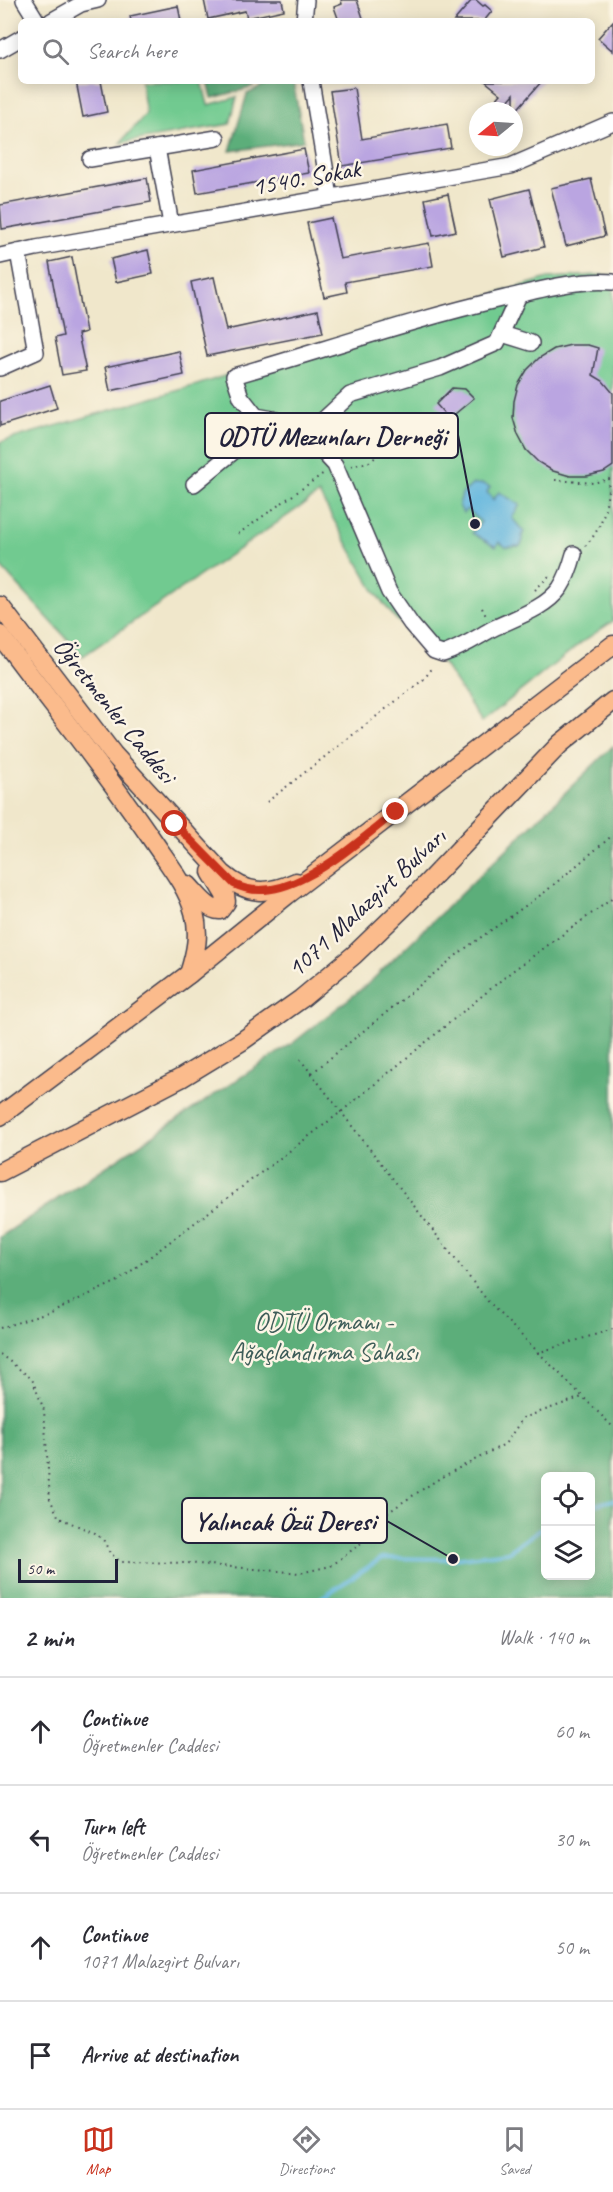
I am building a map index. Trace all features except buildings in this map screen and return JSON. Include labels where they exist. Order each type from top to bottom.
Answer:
[{"type":"main road","name":"Öğretmenler Caddesi","points":[[0,606],[113,754],[186,836],[234,884],[245,890],[260,891],[283,887],[316,872]]},
{"type":"main road","name":"Öğretmenler Caddesi","points":[[0,635],[135,815],[178,878],[193,908],[198,928],[198,944],[189,974]]},
{"type":"main road","name":"1071 Malazgirt Bulvarı","points":[[0,1116],[189,974],[316,872],[613,645]]},
{"type":"main road","name":"1071 Malazgirt Bulvarı","points":[[0,1172],[181,1078],[242,1041],[301,999],[354,955],[407,904],[560,744],[613,701]]},
{"type":"main road","points":[[163,856],[208,906],[215,910],[224,907],[225,895],[186,836]]},
{"type":"street","points":[[24,0],[35,18]]},
{"type":"street","points":[[56,18],[81,4],[98,0]]},
{"type":"street","points":[[304,18],[306,0]]},
{"type":"street","points":[[0,50],[18,40]]},
{"type":"street","points":[[311,84],[330,197]]},
{"type":"street","name":"1540. Sokak","points":[[0,256],[171,224],[511,166],[613,122]]},
{"type":"street","points":[[90,159],[217,138]]},
{"type":"street","points":[[157,148],[171,224]]},
{"type":"street","points":[[0,368],[36,352],[18,252]]},
{"type":"street","points":[[574,554],[572,564],[559,590],[541,604],[460,648],[443,654],[435,651],[411,624],[389,592],[335,465],[307,435],[273,419],[256,416],[242,397],[234,376],[472,306],[553,287],[598,281],[613,282]]},
{"type":"street","points":[[307,435],[350,395],[440,368],[497,343],[519,295]]},
{"type":"street","points":[[502,334],[531,343]]},
{"type":"street","points":[[194,484],[273,419]]},
{"type":"path","points":[[357,466],[369,462],[405,436]]},
{"type":"path","points":[[238,534],[335,465]]},
{"type":"path","points":[[555,480],[593,483],[609,479]]},
{"type":"path","points":[[267,802],[424,679],[443,654]]},
{"type":"path","points":[[311,1073],[463,950],[545,892],[613,835]]},
{"type":"path","points":[[0,1328],[51,1312],[118,1281],[341,1112],[511,972],[613,898]]},
{"type":"path","points":[[300,1059],[490,1305],[613,1426]]},
{"type":"path","points":[[537,1353],[613,1329]]},
{"type":"path","points":[[0,1354],[32,1380],[44,1410],[50,1499],[59,1518],[95,1533],[105,1541],[110,1553],[122,1562],[187,1563],[300,1572],[331,1566],[360,1544],[379,1519],[403,1502],[440,1478],[505,1444],[523,1418],[582,1397]]},
{"type":"green space","points":[[141,84],[203,84],[208,105],[237,97],[230,124],[120,143],[146,114]]},
{"type":"green space","points":[[209,84],[253,84],[254,87],[212,98]]},
{"type":"green space","points":[[268,84],[294,84],[304,141],[230,151],[247,94]]},
{"type":"green space","points":[[613,275],[613,621],[582,642],[482,722],[444,665],[395,618],[376,594],[319,494],[83,656],[0,566],[0,442],[197,385],[399,318],[466,303],[548,278]]},
{"type":"green space","name":"ODTÜ Ormanı - Ağaçlandırma Sahası","points":[[613,746],[613,1598],[0,1598],[0,1237],[294,1042],[369,983]]},
{"type":"water","points":[[473,484],[490,487],[487,492],[493,500],[499,492],[520,505],[512,518],[524,532],[520,546],[506,547],[499,542],[496,547],[472,533],[481,522],[467,509],[463,513],[459,505],[462,494]]},
{"type":"waterway","points":[[595,1505],[613,1500]]},
{"type":"waterway","points":[[321,1598],[382,1558],[453,1559],[508,1552],[545,1526]]},
{"type":"place","name":"ODTÜ Mezunları Derneği","points":[[475,524]]},
{"type":"place","name":"Yalıncak Özü Deresi","points":[[453,1559]]},
{"type":"route","points":[[175,824],[234,884],[245,890],[260,891],[283,887],[316,872],[396,812]]}]
